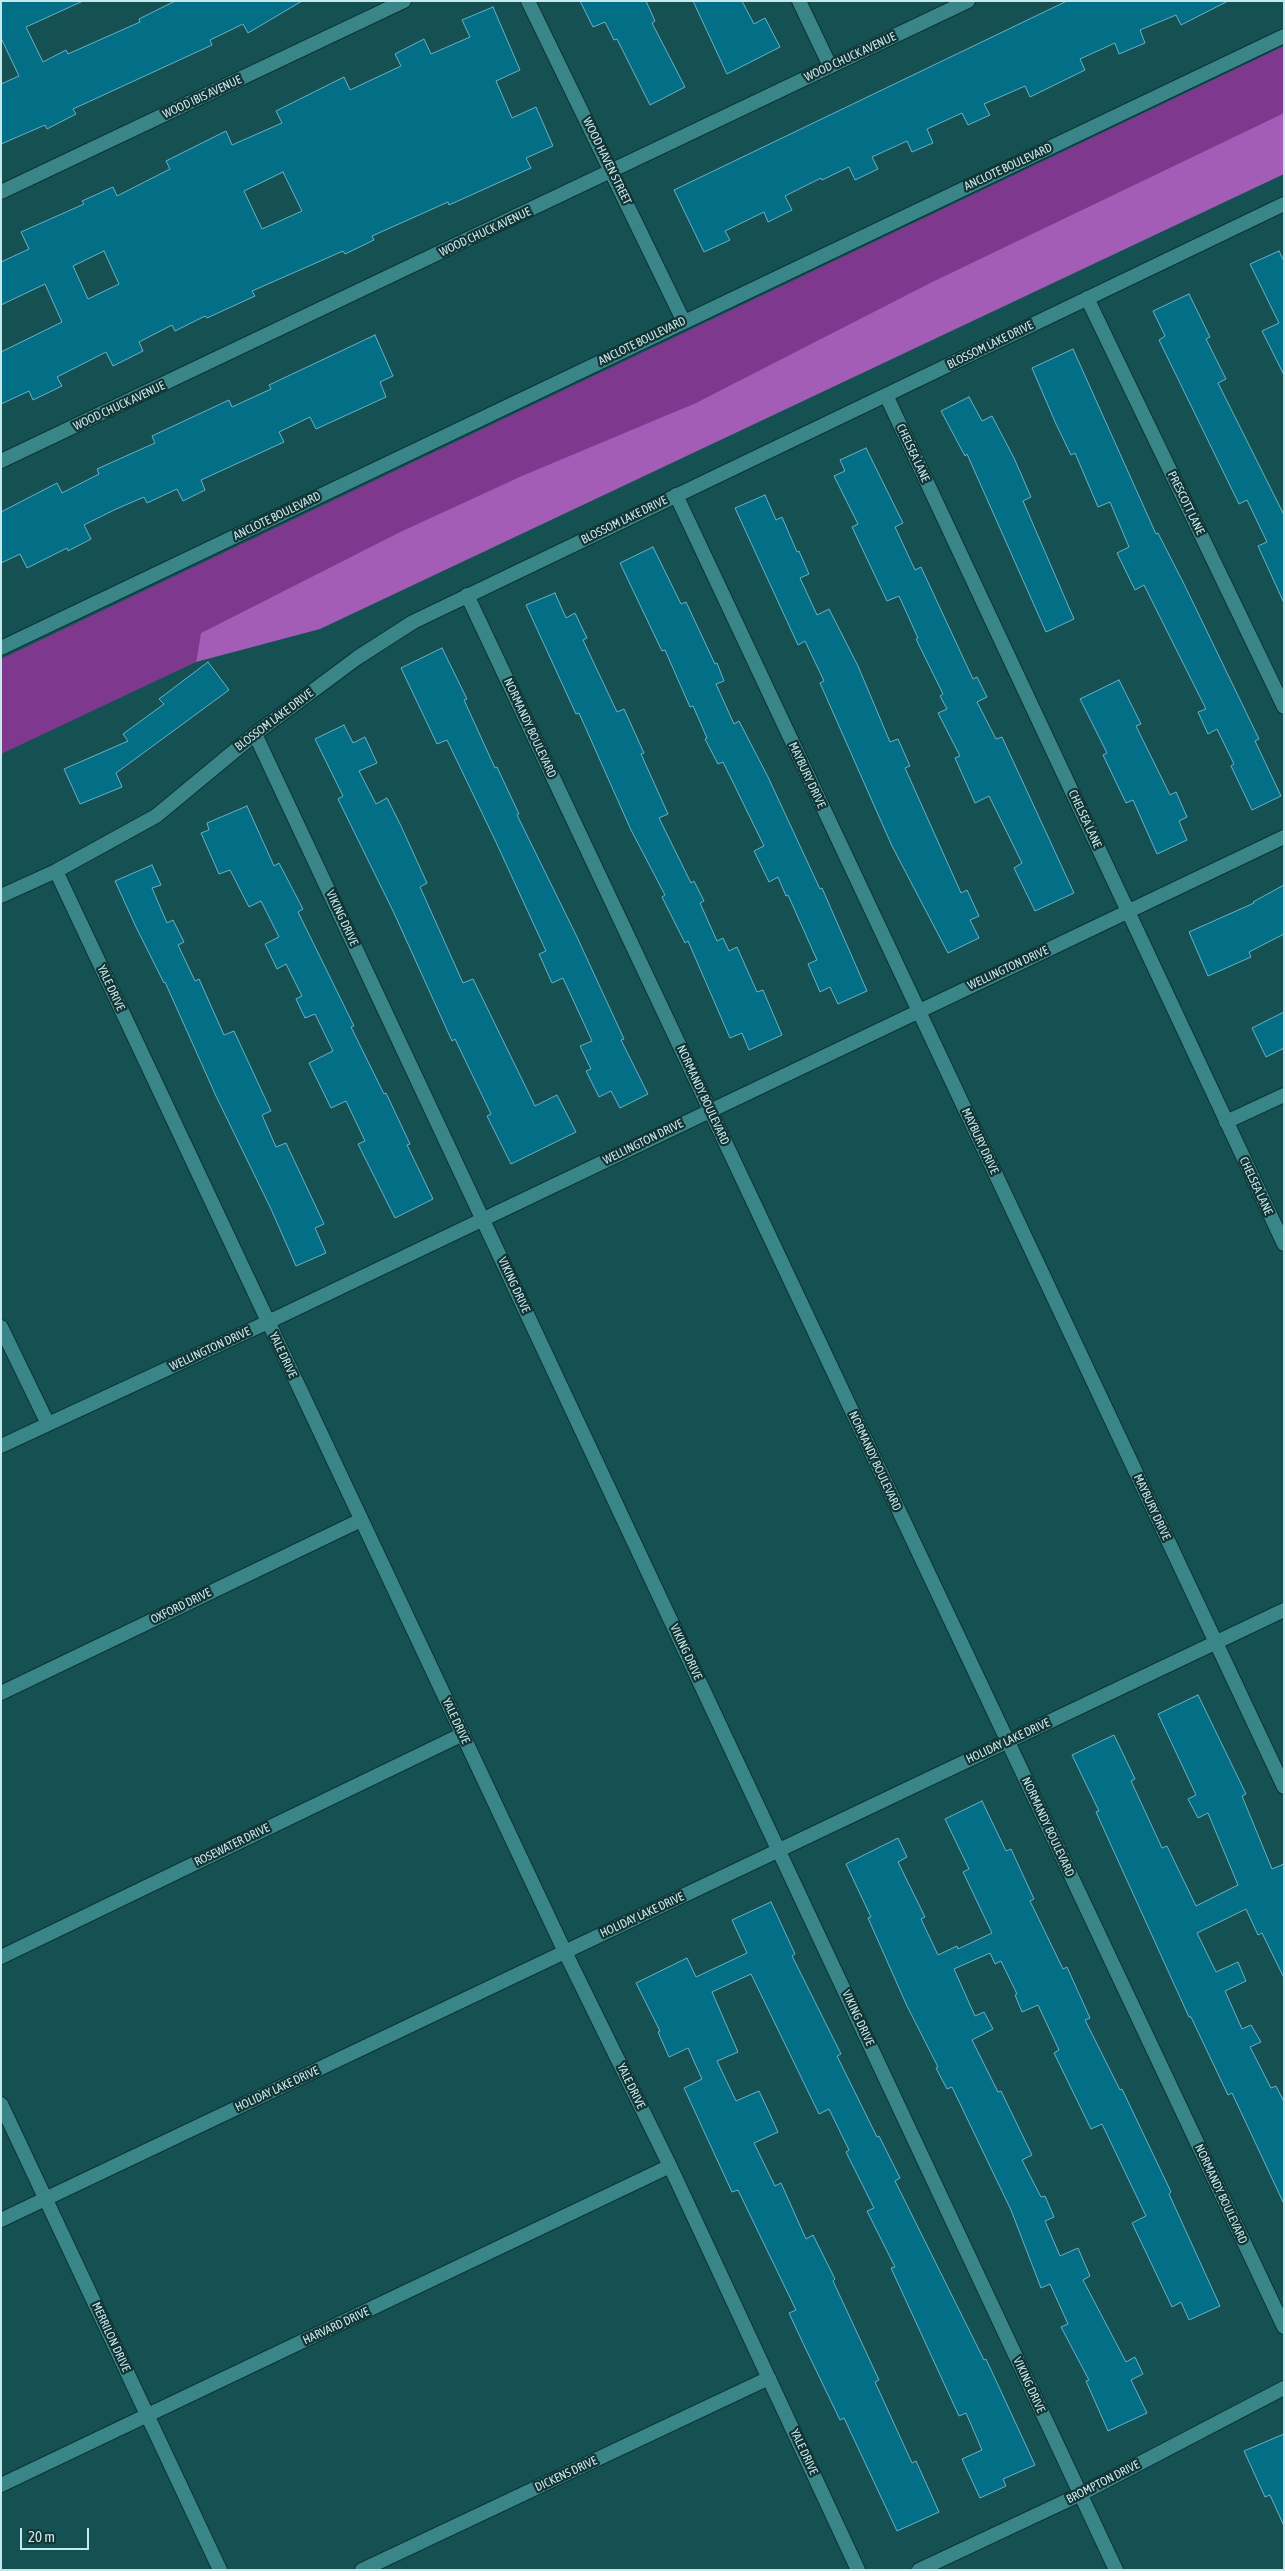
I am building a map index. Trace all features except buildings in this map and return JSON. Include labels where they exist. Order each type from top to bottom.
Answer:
[{"type":"street","name":"WOOD IBIS AVENUE","points":[[1,192],[404,1]]},
{"type":"street","name":"WOOD HAVEN STREET","points":[[528,1],[613,171],[684,322]]},
{"type":"street","points":[[799,1],[830,66]]},
{"type":"street","name":"WOOD CHUCK AVENUE","points":[[1,461],[968,1]]},
{"type":"street","name":"ANCLOTE BOULEVARD","points":[[1,648],[1284,36]]},
{"type":"street","name":"BLOSSOM LAKE DRIVE","points":[[1,896],[56,871],[156,816],[255,734],[413,622],[1284,204]]},
{"type":"street","name":"PRESCOTT LANE","points":[[1087,298],[1284,707]]},
{"type":"street","name":"CHELSEA LANE","points":[[886,395],[1284,1244]]},
{"type":"street","name":"MAYBURY DRIVE","points":[[676,495],[1284,1787]]},
{"type":"street","name":"NORMANDY BOULEVARD","points":[[467,595],[1284,2327]]},
{"type":"street","name":"VIKING DRIVE","points":[[255,734],[1116,2570]]},
{"type":"street","name":"WELLINGTON DRIVE","points":[[1,1446],[268,1322],[918,1010],[1284,837]]},
{"type":"street","name":"YALE DRIVE","points":[[56,871],[361,1520],[670,2166],[858,2570]]},
{"type":"street","points":[[1226,1122],[1284,1094]]},
{"type":"street","points":[[1,1328],[48,1424]]},
{"type":"street","name":"OXFORD DRIVE","points":[[1,1693],[361,1520]]},
{"type":"street","name":"HOLIDAY LAKE DRIVE","points":[[1,2220],[1284,1610]]},
{"type":"street","name":"ROSEWATER DRIVE","points":[[1,1957],[463,1734]]},
{"type":"street","name":"MERRILON DRIVE","points":[[1,2104],[220,2570]]},
{"type":"street","name":"HARVARD DRIVE","points":[[1,2484],[670,2166]]},
{"type":"street","name":"DICKENS DRIVE","points":[[362,2570],[769,2378]]},
{"type":"street","name":"BROMPTON DRIVE","points":[[919,2570],[1081,2494],[1284,2388]]},
{"type":"shaded area","points":[[1284,46],[1284,113],[932,282],[701,401],[398,533],[201,633],[196,662],[1,754],[1,659]]},
{"type":"shaded area","points":[[1284,113],[1284,174],[320,629],[196,662],[201,633],[398,533],[522,476],[696,403],[932,282]]}]
